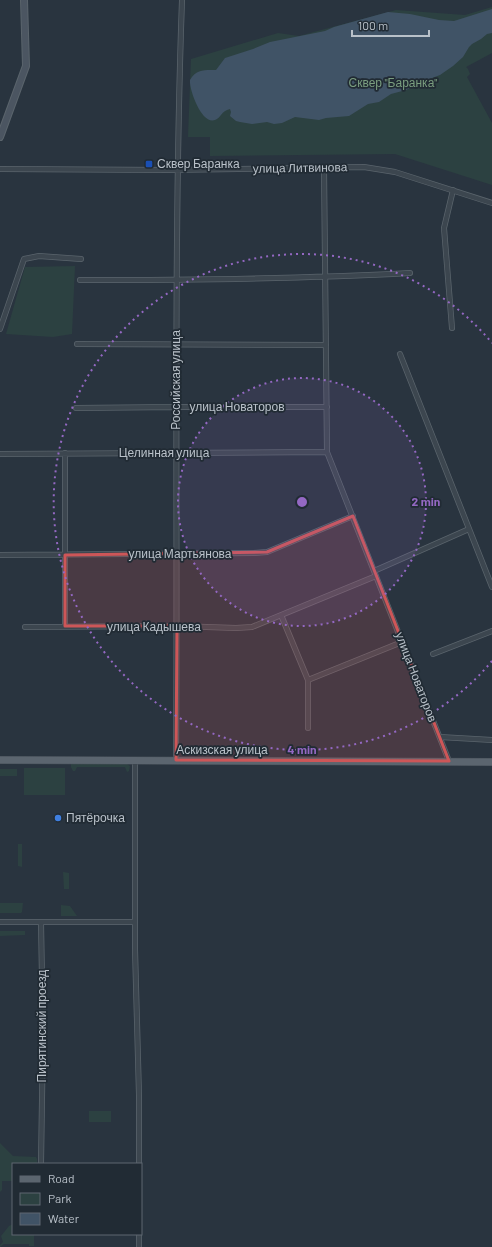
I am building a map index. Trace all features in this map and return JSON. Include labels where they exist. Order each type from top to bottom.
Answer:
[{"type":"main road","name":"Аскизская улица","points":[[0,760],[492,762]]},
{"type":"street","points":[[0,137],[26,66],[24,0]]},
{"type":"street","name":"Российская улица","points":[[176,760],[176,280],[182,0]]},
{"type":"street","name":"улица Литвинова","points":[[0,169],[178,170],[364,167],[394,172],[492,203]]},
{"type":"street","name":"улица Новаторов","points":[[324,168],[327,452],[449,761]]},
{"type":"street","points":[[452,328],[444,228],[453,190]]},
{"type":"street","points":[[0,329],[24,259],[38,256],[81,258]]},
{"type":"street","points":[[80,280],[326,277],[410,273]]},
{"type":"street","points":[[77,344],[326,345]]},
{"type":"street","points":[[400,354],[492,587]]},
{"type":"street","name":"улица Новаторов","points":[[76,408],[327,407]]},
{"type":"street","name":"Целинная улица","points":[[0,454],[327,452]]},
{"type":"street","points":[[65,626],[66,453]]},
{"type":"street","name":"улица Мартьянова","points":[[0,555],[267,552],[353,516]]},
{"type":"street","points":[[374,571],[469,528]]},
{"type":"street","name":"улица Кадышева","points":[[25,626],[252,627],[376,576]]},
{"type":"street","points":[[281,615],[308,680],[308,728]]},
{"type":"street","points":[[433,654],[492,631]]},
{"type":"street","points":[[308,680],[402,642]]},
{"type":"street","points":[[440,737],[492,740]]},
{"type":"street","points":[[135,760],[134,922],[139,1095],[139,1163]]},
{"type":"street","points":[[0,922],[134,922]]},
{"type":"street","name":"Пирятинский проезд","points":[[41,922],[43,1034],[41,1163]]},
{"type":"street","points":[[139,1235],[139,1247]]},
{"type":"highlighted area","points":[[353,516],[449,761],[176,760],[177,626],[65,626],[65,555],[267,552]]},
{"type":"green space","name":"Сквер \"Баранка\"","points":[[492,7],[492,53],[466,67],[470,74],[467,77],[492,123],[492,185],[395,154],[210,156],[210,137],[188,137],[191,59],[278,33],[299,36],[396,10],[465,15]]},
{"type":"green space","points":[[75,266],[72,334],[53,337],[6,334],[25,267]]},
{"type":"green space","points":[[124,762],[130,766],[129,771],[127,772],[125,767],[77,767],[75,771],[73,771],[71,767],[71,764],[73,763]]},
{"type":"green space","points":[[24,768],[65,768],[65,795],[24,795]]},
{"type":"green space","points":[[0,769],[17,769],[17,776],[0,776]]},
{"type":"green space","points":[[18,844],[22,844],[22,867],[18,866]]},
{"type":"green space","points":[[63,872],[69,873],[69,889],[64,889]]},
{"type":"green space","points":[[0,903],[23,903],[22,912],[0,913]]},
{"type":"green space","points":[[61,905],[70,906],[77,916],[61,916]]},
{"type":"green space","points":[[0,931],[25,931],[25,935],[0,936]]},
{"type":"green space","points":[[89,1111],[111,1111],[111,1122],[89,1122]]},
{"type":"green space","points":[[0,1143],[13,1156],[36,1157],[37,1163],[12,1163],[12,1181],[2,1181],[2,1190],[0,1192]]},
{"type":"green space","points":[[12,1224],[12,1235],[34,1235],[34,1246],[29,1246],[29,1244],[4,1244],[0,1247],[3,1242],[1,1236]]},
{"type":"water","points":[[492,9],[492,33],[487,34],[472,44],[463,57],[453,66],[440,75],[406,90],[391,94],[379,102],[368,104],[349,116],[319,120],[295,117],[282,123],[274,124],[267,122],[252,124],[236,121],[230,116],[230,109],[225,111],[217,119],[210,120],[205,117],[197,106],[190,85],[192,76],[201,71],[216,70],[225,58],[270,42],[325,31],[334,27],[388,12],[454,21]]},
{"type":"place","name":"Сквер Баранка","points":[[149,164]]},
{"type":"place","name":"Пятёрочка","points":[[58,818]]}]
